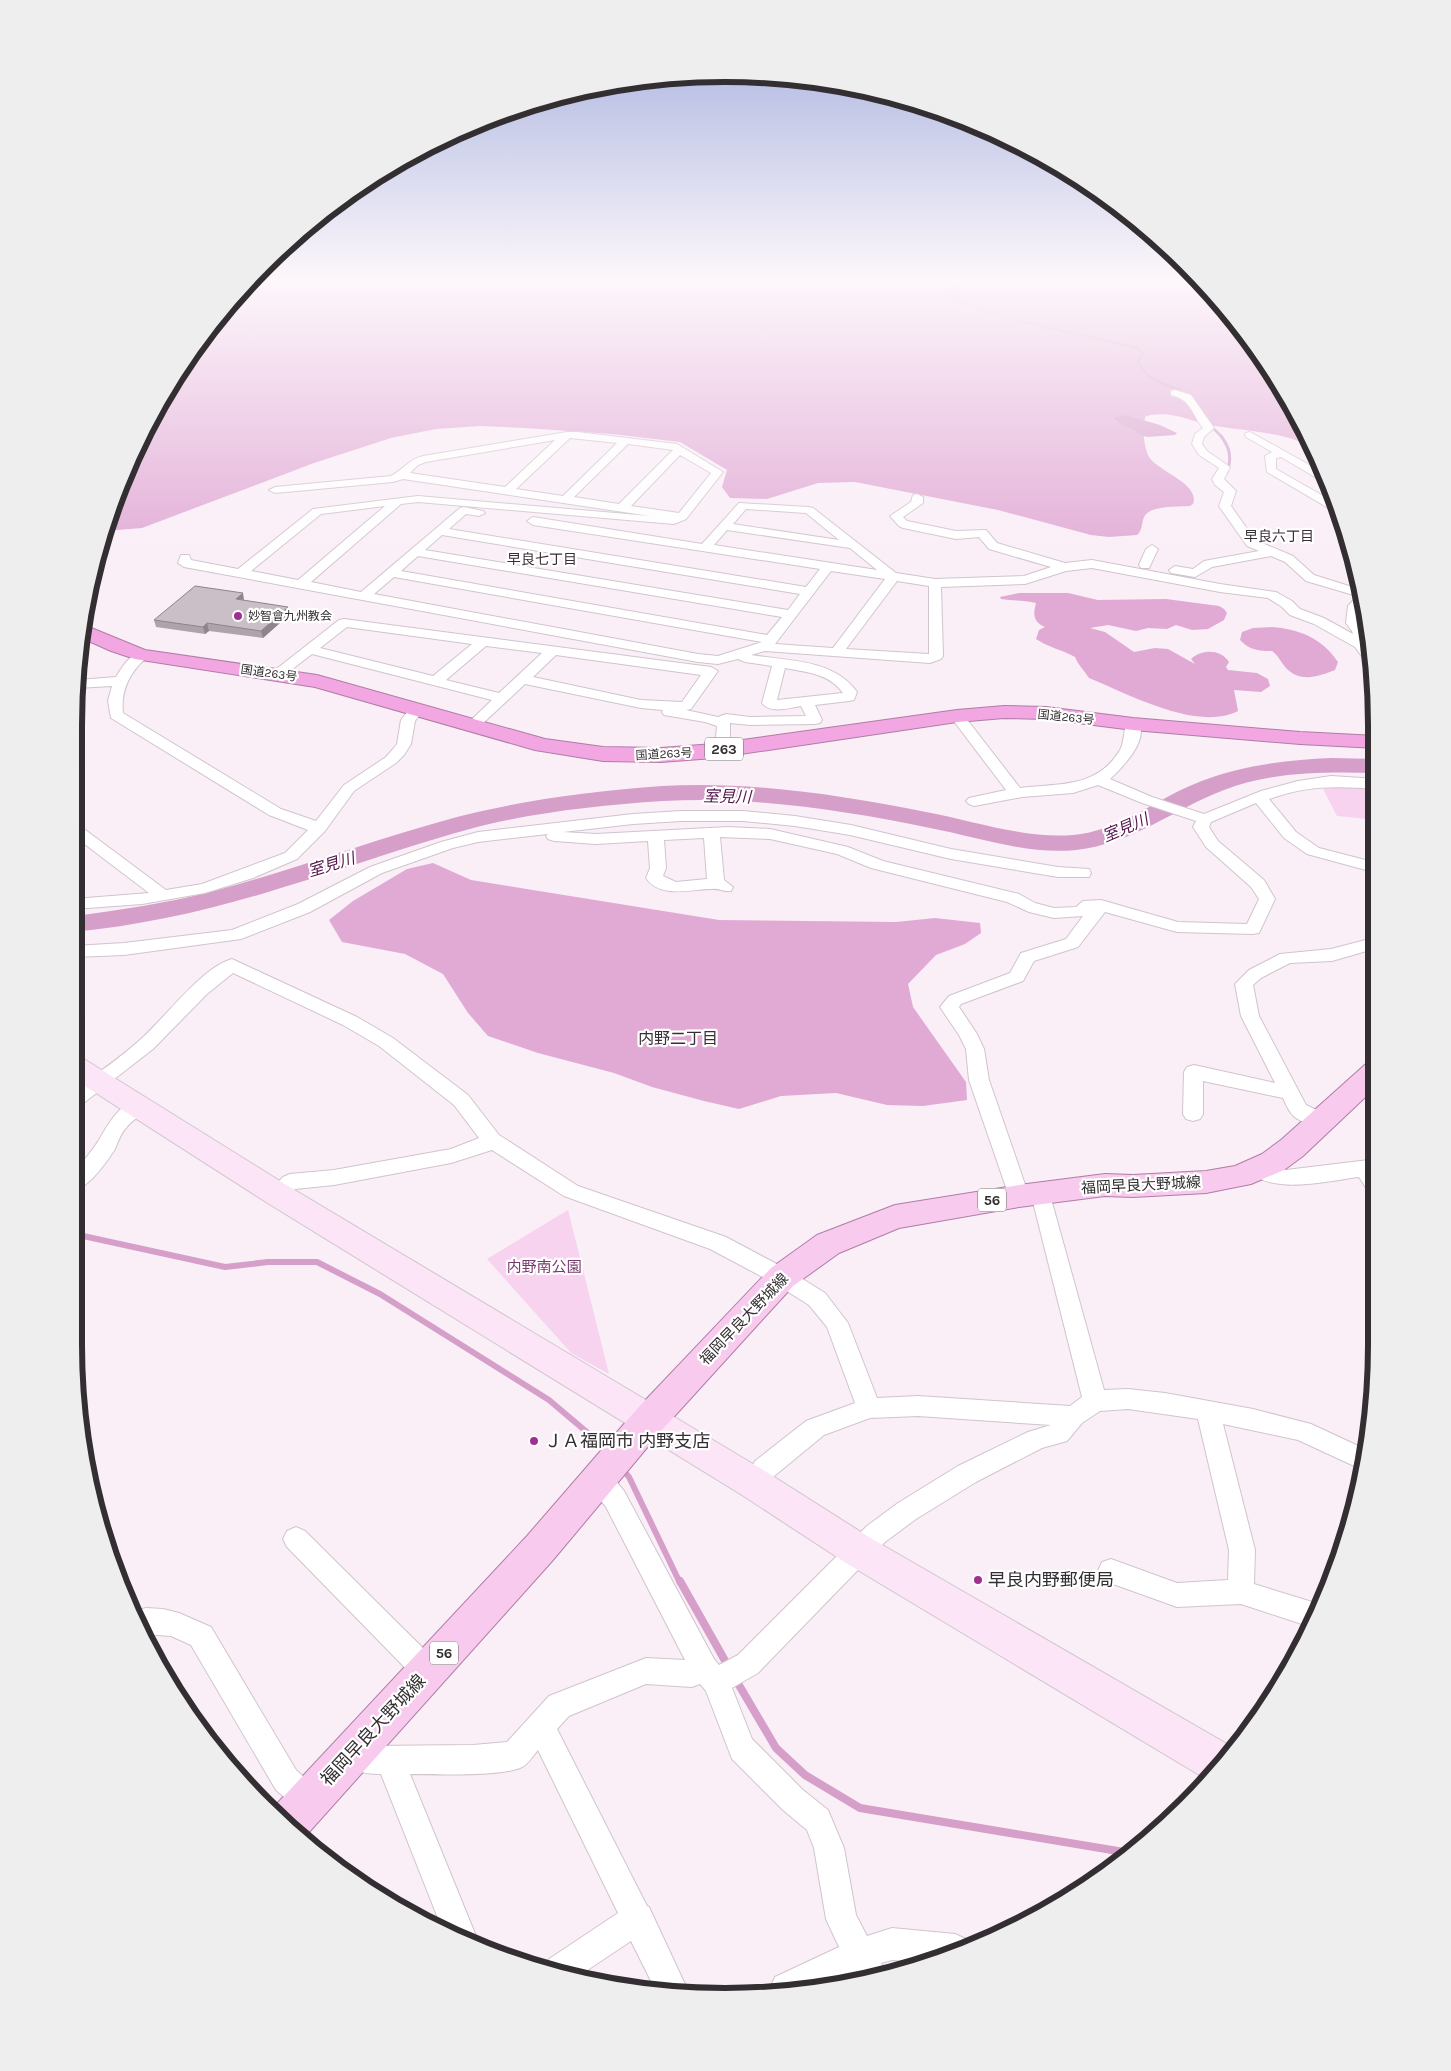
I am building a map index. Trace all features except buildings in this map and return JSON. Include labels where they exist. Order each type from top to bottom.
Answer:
[{"type":"highway","name":"国道263号","points":[[89,634],[118,647],[142,655],[317,681],[543,745],[603,754],[661,755],[730,748],[957,716],[1004,712],[1046,714],[1133,724],[1300,738],[1368,742]]},
{"type":"main road","name":"福岡早良大野城線","points":[[649,1420],[782,1277],[828,1244],[895,1217],[1105,1185],[1133,1186],[1206,1182],[1240,1176],[1273,1162],[1292,1148],[1368,1078]]},
{"type":"main road","name":"56","points":[[598,1478],[649,1420]]},
{"type":"main road","name":"福岡早良大野城線","points":[[298,1812],[372,1755],[427,1671],[540,1548],[598,1478]]},
{"type":"street","points":[[1175,393],[1179,393],[1194,402],[1202,422],[1208,428],[1200,436],[1197,444],[1203,453],[1225,467],[1218,479],[1219,483],[1230,491],[1224,506],[1251,543],[1289,558],[1310,578],[1354,592]]},
{"type":"street","points":[[508,490],[567,435]]},
{"type":"street","points":[[275,490],[393,479],[402,475],[414,463],[423,459],[567,435],[673,446],[718,472],[682,517],[674,520],[467,507],[364,596]]},
{"type":"street","points":[[1250,435],[1318,474]]},
{"type":"street","points":[[566,499],[625,441]]},
{"type":"street","points":[[622,508],[679,450]]},
{"type":"street","points":[[1282,454],[1270,456],[1271,470],[1329,505]]},
{"type":"street","points":[[402,475],[682,517]]},
{"type":"street","points":[[917,497],[917,503],[896,516],[903,524],[956,534],[982,533],[993,546],[1064,567]]},
{"type":"street","points":[[241,573],[316,511],[418,499],[827,568],[935,583],[1025,580],[1064,567],[1092,564],[1195,573],[1208,564],[1272,552]]},
{"type":"street","points":[[301,584],[398,501]]},
{"type":"street","points":[[705,548],[743,505],[809,510],[893,577]]},
{"type":"street","points":[[725,526],[853,545]]},
{"type":"street","points":[[440,531],[808,591]]},
{"type":"street","points":[[553,631],[638,537]]},
{"type":"street","points":[[1142,569],[1152,549]]},
{"type":"street","points":[[417,552],[790,614]]},
{"type":"street","points":[[184,558],[184,563],[698,658],[714,665]]},
{"type":"street","points":[[277,674],[344,623],[700,671],[768,643],[827,568]]},
{"type":"street","points":[[1142,569],[1271,596],[1287,604],[1295,612],[1319,621],[1363,643]]},
{"type":"street","points":[[392,573],[576,605],[768,643],[837,652],[930,659],[936,656],[935,583]]},
{"type":"street","points":[[837,652],[893,577]]},
{"type":"street","points":[[1357,603],[1354,606],[1353,623],[1362,638]]},
{"type":"street","points":[[436,681],[483,642]]},
{"type":"street","points":[[310,649],[502,698]]},
{"type":"street","points":[[474,724],[554,650]]},
{"type":"street","points":[[741,654],[745,658],[816,669],[837,678],[850,692],[849,698],[774,705],[769,703],[780,664]]},
{"type":"street","points":[[142,655],[130,663],[122,681],[115,698],[116,715],[275,812],[319,828]]},
{"type":"street","points":[[522,679],[641,704],[675,707],[686,706],[714,665]]},
{"type":"street","points":[[84,684],[122,681]]},
{"type":"street","points":[[718,722],[726,718],[750,721],[816,720],[806,702]]},
{"type":"street","points":[[82,903],[160,896],[205,888],[291,856],[319,828],[349,788],[391,760],[399,752],[404,744],[408,720],[417,709]]},
{"type":"street","points":[[642,710],[681,713],[724,724],[723,737],[730,748]]},
{"type":"street","points":[[957,716],[1016,793]]},
{"type":"street","points":[[974,801],[1016,793],[1073,788],[1099,780],[1123,758],[1134,734],[1133,724]]},
{"type":"street","points":[[1099,780],[1147,800],[1205,819],[1258,797],[1285,789],[1332,781],[1368,783]]},
{"type":"street","points":[[1258,797],[1290,834],[1313,851],[1368,866]]},
{"type":"street","points":[[82,952],[124,949],[235,935],[304,908],[376,870],[447,845],[478,837],[633,819],[681,816],[743,816],[795,820],[851,830],[951,854],[1058,872],[1083,873]]},
{"type":"street","points":[[524,832],[534,838],[562,836],[596,839],[712,833],[770,834],[842,850],[877,866],[1013,898],[1029,907],[1054,914],[1080,912],[1089,905],[1101,905],[1177,927],[1253,929],[1267,899],[1258,884],[1212,844],[1201,828],[1205,819]]},
{"type":"street","points":[[656,836],[658,868],[654,878],[659,882],[687,888],[720,885],[712,833]]},
{"type":"street","points":[[82,835],[159,892],[160,896]]},
{"type":"street","points":[[1095,1401],[1030,1195],[979,1080],[975,1049],[968,1034],[949,1007],[955,1000],[1017,977],[1027,957],[1038,952],[1072,943],[1101,905]]},
{"type":"street","points":[[1322,1121],[1299,1110],[1250,1016],[1244,984],[1255,974],[1286,958],[1332,955],[1368,945]]},
{"type":"street","points":[[82,1083],[136,1054],[157,1036],[203,987],[232,966],[350,1021],[386,1042],[461,1100],[492,1140],[572,1191],[718,1243],[782,1277],[816,1299],[838,1323],[869,1408]]},
{"type":"street","points":[[1193,1114],[1194,1072],[1280,1090],[1289,1090]]},
{"type":"street","points":[[82,1083],[139,1106],[277,1194],[755,1484],[859,1551],[1216,1761]]},
{"type":"street","points":[[82,1175],[106,1146],[118,1123],[139,1106]]},
{"type":"street","points":[[277,1194],[290,1182],[316,1181],[457,1155],[483,1146],[492,1140]]},
{"type":"street","points":[[1259,1168],[1270,1174],[1286,1178],[1368,1168]]},
{"type":"street","points":[[456,1929],[372,1755],[473,1759],[514,1756],[559,1706],[646,1671],[710,1675],[748,1664],[876,1534],[907,1511],[967,1474],[1037,1439],[1058,1434],[1074,1416],[1095,1401],[1128,1399],[1165,1402],[1253,1419],[1302,1431],[1358,1457]]},
{"type":"street","points":[[755,1484],[764,1469],[814,1428],[869,1408],[918,1406],[1074,1416]]},
{"type":"street","points":[[1208,1411],[1242,1550],[1241,1592]]},
{"type":"street","points":[[598,1478],[615,1499],[710,1675],[742,1749],[793,1800],[818,1820],[829,1848],[841,1919],[866,1966]]},
{"type":"street","points":[[296,1539],[427,1671]]},
{"type":"street","points":[[1112,1571],[1177,1595],[1241,1592],[1310,1614]]},
{"type":"street","points":[[144,1620],[188,1628],[201,1636],[286,1780],[298,1812]]},
{"type":"street","points":[[541,1726],[670,1986]]},
{"type":"street","points":[[563,1968],[638,1918]]},
{"type":"street","points":[[802,1984],[866,1966],[892,1944],[946,1949]]},
{"type":"green space","points":[[1322,787],[1368,789],[1368,819],[1337,816]]},
{"type":"green space","name":"内野南公園","points":[[568,1210],[609,1374],[571,1353],[487,1259]]},
{"type":"shaded area","points":[[186,377],[1265,377],[1303,443],[1275,435],[1220,427],[1172,415],[1158,414],[1145,417],[1144,436],[1148,455],[1152,461],[1184,483],[1194,497],[1193,504],[1190,506],[1165,507],[1147,513],[1137,535],[1109,537],[1091,535],[998,510],[855,482],[818,483],[767,499],[730,498],[722,487],[727,470],[680,442],[611,434],[480,426],[436,429],[391,438],[314,463],[142,528],[113,530],[131,479],[149,441]]},
{"type":"shaded area","points":[[1125,415],[1160,425],[1177,433],[1175,435],[1147,437],[1141,435],[1133,429],[1123,426],[1114,418]]},
{"type":"shaded area","points":[[1019,593],[1068,593],[1098,600],[1166,599],[1219,606],[1227,613],[1224,620],[1208,629],[1192,630],[1176,625],[1167,629],[1148,628],[1136,631],[1108,625],[1090,628],[1105,632],[1134,652],[1155,648],[1168,649],[1195,664],[1191,659],[1200,653],[1216,653],[1226,658],[1229,662],[1226,667],[1228,670],[1257,673],[1268,679],[1270,686],[1261,692],[1234,690],[1238,711],[1222,716],[1203,717],[1184,714],[1143,701],[1089,678],[1075,657],[1036,639],[1039,630],[1045,627],[1036,620],[1034,611],[1036,603],[1001,599],[1000,597]]},
{"type":"shaded area","points":[[1272,627],[1301,633],[1317,641],[1338,662],[1335,670],[1311,677],[1298,676],[1287,669],[1272,651],[1255,649],[1247,646],[1240,640],[1242,632],[1253,628]]},
{"type":"shaded area","points":[[433,863],[471,880],[719,920],[896,922],[935,918],[980,923],[981,933],[965,944],[936,955],[908,984],[913,1007],[966,1082],[967,1100],[923,1106],[887,1105],[836,1093],[781,1096],[739,1109],[652,1087],[614,1073],[538,1053],[488,1036],[468,1013],[443,974],[405,954],[342,942],[329,920],[353,901],[407,869]]},
{"type":"waterway","points":[[1149,377],[1189,395],[1205,417]]},
{"type":"waterway","points":[[1209,424],[1221,436]]},
{"type":"waterway","points":[[1221,436],[1229,453],[1227,472]]},
{"type":"waterway","name":"室見川","points":[[82,923],[174,909],[271,883],[464,823],[525,810],[588,801],[666,793],[742,794],[819,802],[894,813],[1035,842],[1070,843],[1088,841],[1122,831],[1199,791],[1242,776],[1264,771],[1309,766],[1368,766]]},
{"type":"waterway","points":[[82,1236],[225,1267],[268,1262],[317,1262],[380,1294],[549,1400],[608,1450]]},
{"type":"waterway","points":[[622,1469],[629,1477],[680,1583]]},
{"type":"waterway","points":[[680,1581],[728,1666]]},
{"type":"waterway","points":[[736,1680],[776,1748],[805,1775],[860,1808],[1122,1852]]},
{"type":"place","name":"妙智會九州教会","points":[[238,616]]},
{"type":"place","name":"ＪＡ福岡市 内野支店","points":[[534,1441]]},
{"type":"place","name":"早良内野郵便局","points":[[978,1580]]},
{"type":"district","name":"早良六丁目","points":[[1279,536]]},
{"type":"district","name":"早良七丁目","points":[[542,559]]},
{"type":"district","name":"内野二丁目","points":[[678,1038]]}]
